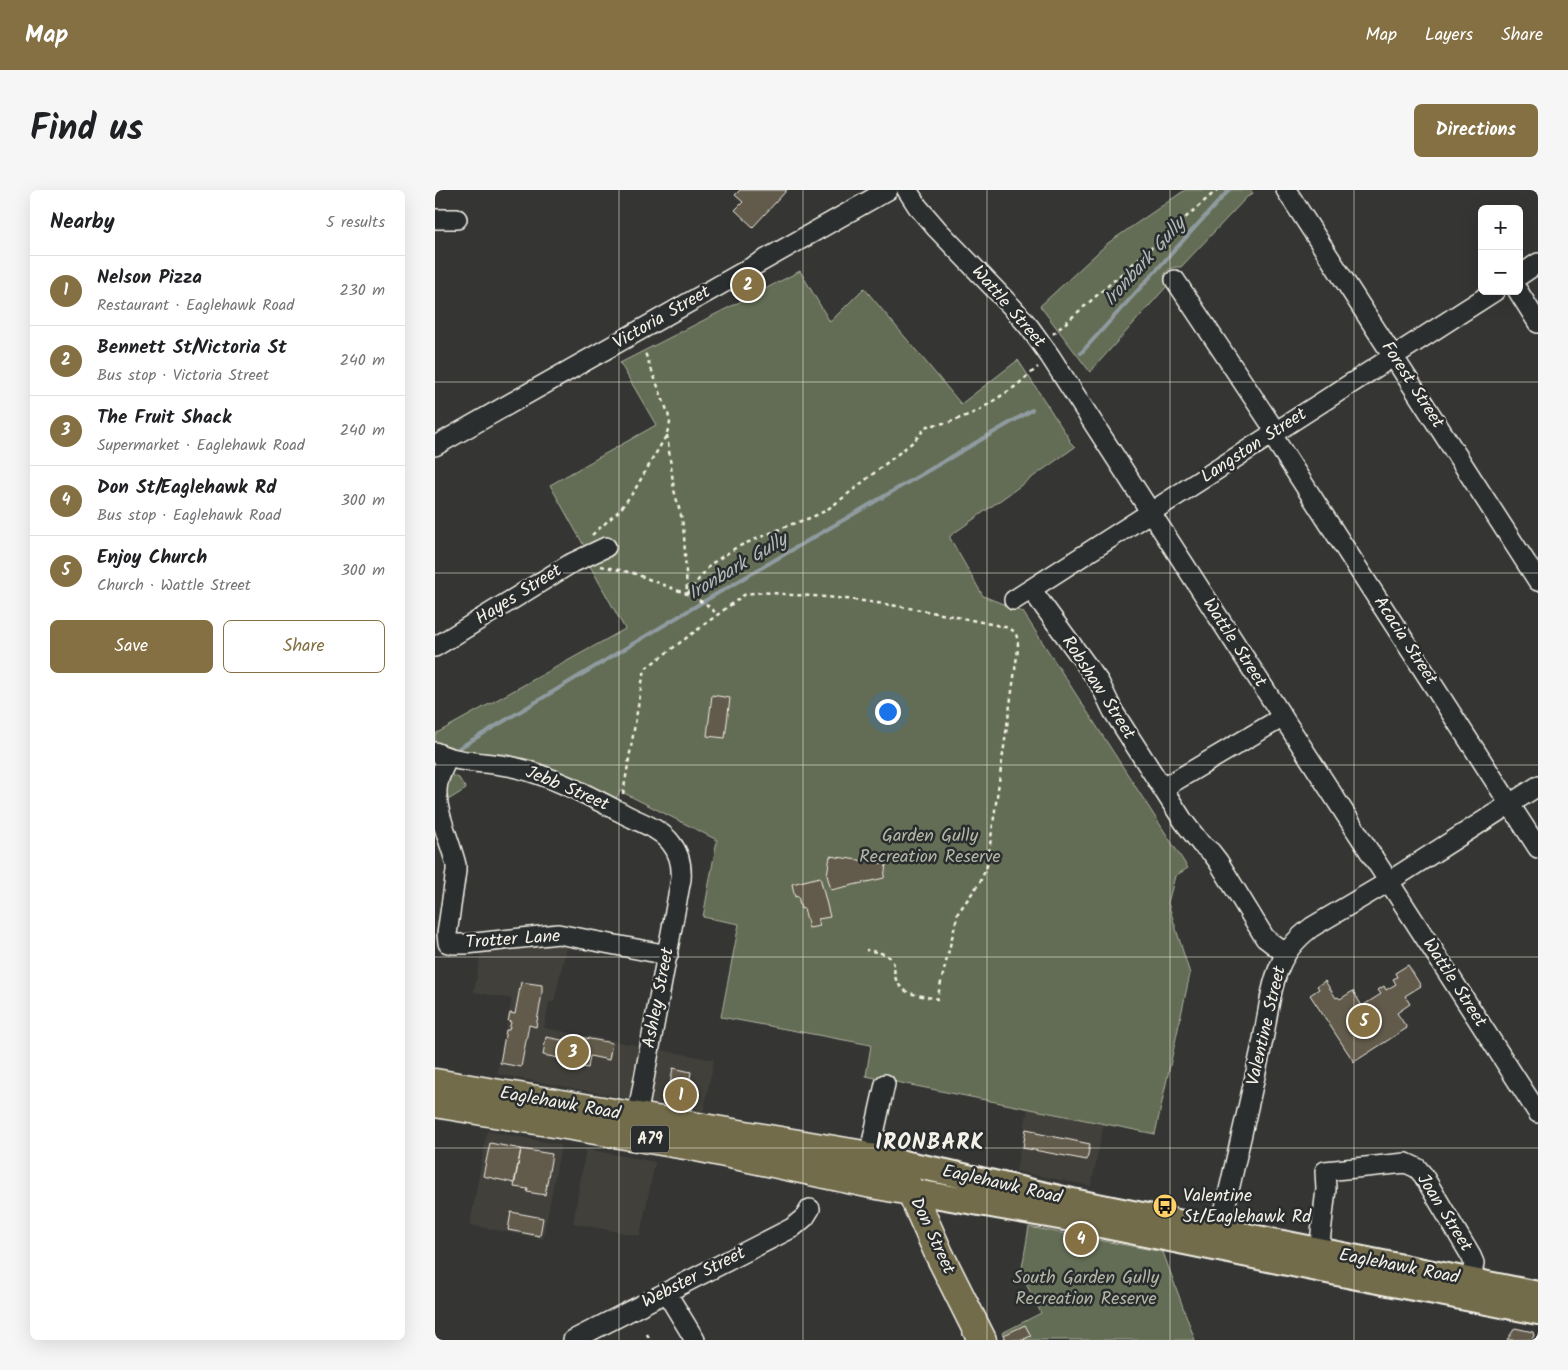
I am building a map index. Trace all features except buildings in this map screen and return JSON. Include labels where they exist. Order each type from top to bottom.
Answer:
[{"type":"highway","name":"Eaglehawk Road","points":[[435,1082],[635,1126],[697,1147],[911,1191]]},
{"type":"highway","name":"Eaglehawk Road","points":[[435,1103],[863,1155]]},
{"type":"highway","points":[[435,1111],[470,1108]]},
{"type":"highway","name":"Don Street","points":[[863,1155],[898,1176],[906,1183],[982,1340]]},
{"type":"highway","name":"Don Street","points":[[872,1184],[885,1192],[901,1210],[965,1340]]},
{"type":"main road","name":"Eaglehawk Road","points":[[863,1155],[960,1175],[1218,1240],[1538,1312]]},
{"type":"main road","points":[[960,1175],[959,1185],[967,1201]]},
{"type":"main road","name":"Eaglehawk Road","points":[[911,1191],[1076,1220],[1218,1240],[1319,1251],[1538,1294]]},
{"type":"street","name":"Victoria Street","points":[[435,446],[864,196],[888,190]]},
{"type":"street","name":"Wattle Street","points":[[907,190],[918,207],[937,229],[1030,328],[1538,1113]]},
{"type":"street","name":"Forest Street","points":[[1286,190],[1538,581]]},
{"type":"street","points":[[435,220],[457,219]]},
{"type":"street","points":[[1523,273],[1538,264]]},
{"type":"street","name":"Acacia Street","points":[[1175,280],[1538,848]]},
{"type":"street","name":"Langston Street","points":[[1014,600],[1489,295]]},
{"type":"street","points":[[1520,295],[1538,323]]},
{"type":"street","name":"Hayes Street","points":[[435,647],[582,557],[598,542]]},
{"type":"street","name":"Robshaw Street","points":[[1031,589],[1099,682],[1113,710],[1163,788],[1201,844],[1218,861],[1265,938],[1287,952]]},
{"type":"street","points":[[1163,788],[1283,717]]},
{"type":"street","name":"Jebb Street","points":[[442,755],[467,762],[519,768],[561,784],[614,809],[664,836],[671,842],[681,861]]},
{"type":"street","name":"Trotter Lane","points":[[442,755],[437,790],[439,806],[456,865],[447,934],[448,943],[466,944],[557,934],[668,955]]},
{"type":"street","name":"Valentine Street","points":[[1218,1240],[1264,1037],[1272,990],[1279,968],[1287,952],[1297,939],[1312,927],[1388,882],[1538,786]]},
{"type":"street","name":"Ashley Street","points":[[635,1126],[668,955],[681,879],[681,861]]},
{"type":"street","points":[[863,1155],[885,1084]]},
{"type":"street","name":"Joan Street","points":[[1319,1251],[1326,1189],[1325,1171],[1406,1163],[1417,1168],[1423,1175],[1475,1263],[1471,1281]]},
{"type":"street","name":"Webster Street","points":[[573,1340],[792,1228],[810,1209]]},
{"type":"street","points":[[666,1292],[695,1340]]},
{"type":"path","points":[[687,594],[711,564],[737,547],[825,511],[914,441],[927,426],[949,422],[979,411],[1028,376],[1049,356],[1051,336],[1217,190]]},
{"type":"path","points":[[644,350],[670,418],[667,434],[674,490],[684,535],[687,594]]},
{"type":"path","points":[[598,542],[611,519],[626,502],[667,434]]},
{"type":"path","points":[[582,557],[591,564],[633,573],[687,594],[705,604],[717,615]]},
{"type":"path","points":[[623,794],[646,668],[741,597],[750,593],[809,595],[871,601],[1005,627],[1015,631],[1018,649],[987,866],[980,882],[958,913],[937,999],[903,989],[899,985],[889,955],[866,950]]},
{"type":"path","points":[[647,1334],[650,1340]]},
{"type":"shaded area","points":[[568,940],[554,1002],[549,1002],[544,1028],[714,1060],[703,1112],[497,1074],[512,999],[474,992],[482,946]]},
{"type":"shaded area","points":[[1028,1108],[1104,1124],[1091,1186],[1016,1171]]},
{"type":"shaded area","points":[[487,1131],[561,1145],[543,1239],[470,1225]]},
{"type":"shaded area","points":[[586,1149],[655,1162],[640,1236],[573,1223]]},
{"type":"green space","points":[[1185,190],[1251,190],[1253,194],[1247,197],[1181,267],[1169,269],[1164,278],[1167,286],[1090,372],[1040,306],[1108,243]]},
{"type":"green space","name":"Garden Gully Recreation Reserve","points":[[800,271],[830,322],[864,288],[961,404],[1018,360],[1069,441],[1075,447],[950,536],[950,538],[983,596],[1023,612],[1188,868],[1175,876],[1168,903],[1190,974],[1155,1134],[866,1076],[871,1045],[721,1017],[739,924],[703,917],[717,840],[620,791],[616,799],[557,770],[531,760],[504,754],[480,753],[468,755],[435,744],[435,734],[625,629],[590,566],[595,562],[550,485],[656,425],[620,363]]},
{"type":"green space","points":[[435,768],[459,778],[466,789],[435,808]]},
{"type":"green space","name":"South Garden Gully Recreation Reserve","points":[[1029,1227],[1163,1252],[1195,1340],[1005,1340],[1002,1333],[1041,1313],[1021,1274]]},
{"type":"waterway","name":"Ironbark Gully","points":[[1081,353],[1229,190]]},
{"type":"waterway","name":"Ironbark Gully","points":[[459,748],[701,603],[1032,410]]},
{"type":"place","name":"Bennett St/Victoria St","points":[[748,285]]},
{"type":"place","name":"Enjoy Church","points":[[1364,1021]]},
{"type":"place","name":"The Fruit Shack","points":[[573,1052]]},
{"type":"place","name":"Nelson Pizza","points":[[681,1095]]},
{"type":"place","name":"Valentine St/Eaglehawk Rd","points":[[1165,1206]]},
{"type":"place","name":"Don St/Eaglehawk Rd","points":[[1081,1239]]},
{"type":"district","name":"IRONBARK","points":[[930,1143]]}]
